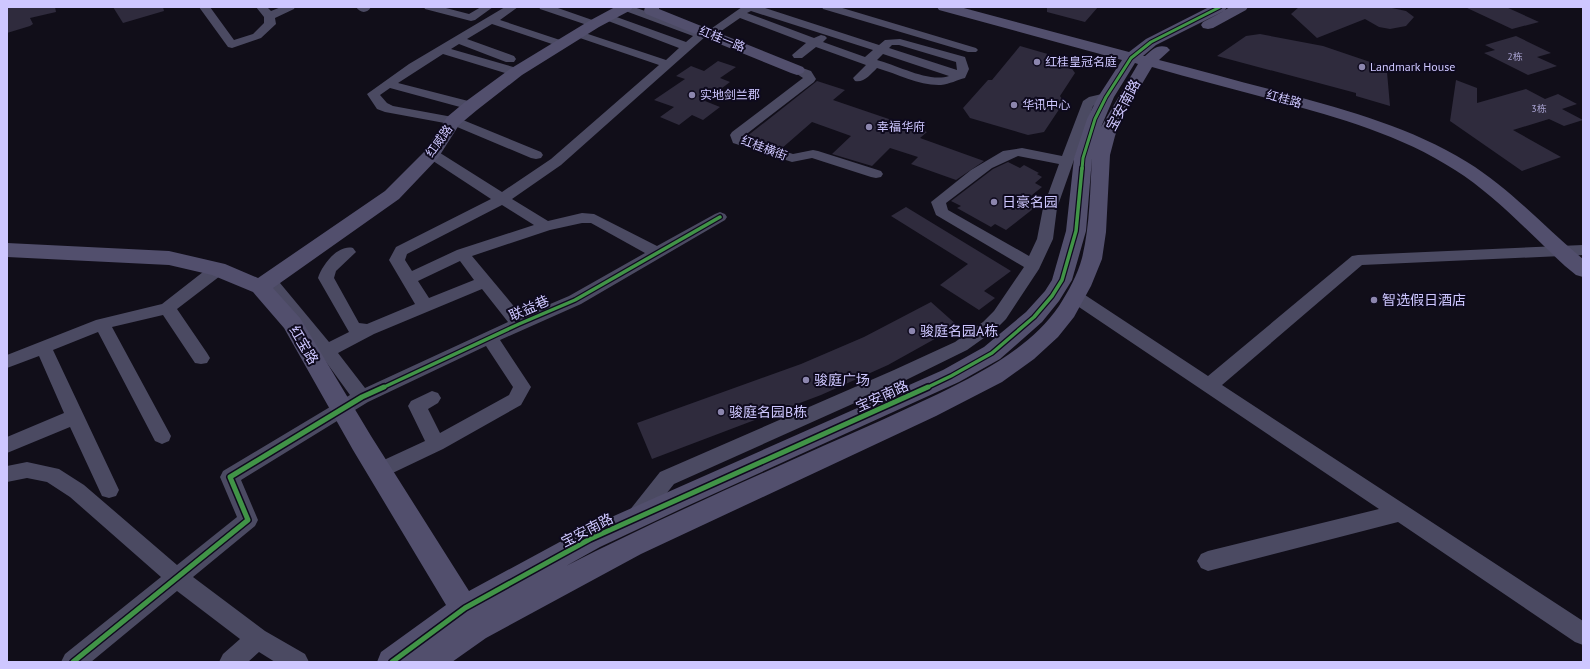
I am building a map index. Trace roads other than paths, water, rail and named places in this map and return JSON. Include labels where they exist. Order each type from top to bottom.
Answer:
[{"type":"street","points":[[204,7],[232,45],[257,36],[270,24],[269,16],[261,7]]},
{"type":"street","points":[[269,16],[290,7]]},
{"type":"street","points":[[361,7],[363,9],[366,7]]},
{"type":"street","points":[[429,7],[471,18],[488,7]]},
{"type":"street","points":[[513,7],[441,50],[373,94],[382,106],[390,109],[453,121],[536,155]]},
{"type":"street","points":[[544,7],[601,21],[687,47]]},
{"type":"street","points":[[425,306],[397,260],[401,251],[502,199],[556,162],[701,35],[625,7]]},
{"type":"street","name":"红威路","points":[[264,284],[392,195],[432,154],[444,132],[453,121],[518,67],[562,44],[625,7]]},
{"type":"street","name":"红桂一路","points":[[652,7],[651,11],[710,34],[798,63]]},
{"type":"street","points":[[827,7],[972,50]]},
{"type":"street","points":[[798,63],[814,43],[860,7]]},
{"type":"street","name":"红桂路","points":[[944,7],[1351,108],[1396,122],[1470,158],[1510,186],[1582,251]]},
{"type":"street","name":"红桂路","points":[[970,7],[1343,114],[1390,130],[1426,146],[1465,168],[1515,208],[1560,251],[1583,270]]},
{"type":"street","name":"宝安南路","points":[[392,662],[470,618],[590,539],[951,376],[992,353],[1034,317],[1052,296],[1062,280],[1076,231],[1083,158],[1095,119],[1106,97],[1157,39],[1220,7]]},
{"type":"street","name":"宝安南路","points":[[427,662],[470,618],[631,546],[921,412],[994,376],[1011,365],[1050,331],[1066,312],[1076,297],[1092,260],[1096,232],[1101,156],[1106,136],[1112,121],[1142,57],[1171,44],[1241,7]]},
{"type":"street","points":[[747,9],[814,43],[872,62],[911,75],[935,80],[948,80],[961,75],[963,69],[961,60],[900,42],[889,42],[881,49],[872,62],[859,78]]},
{"type":"street","points":[[710,34],[747,9],[829,31],[881,49]]},
{"type":"street","points":[[490,20],[562,44]]},
{"type":"street","points":[[578,34],[667,64]]},
{"type":"street","points":[[458,40],[518,67]]},
{"type":"street","points":[[441,50],[518,67]]},
{"type":"street","name":"红桂横街","points":[[798,63],[810,79],[737,135],[738,140],[792,158],[813,154],[876,174]]},
{"type":"street","points":[[388,84],[471,106]]},
{"type":"street","points":[[636,517],[667,478],[850,398],[954,349],[989,326],[1000,315],[1033,265],[1045,239],[1050,208],[1087,104],[1094,100],[1106,97]]},
{"type":"street","points":[[1033,265],[941,212],[938,202],[978,172],[1003,157],[1019,152],[1066,161]]},
{"type":"street","points":[[432,154],[546,226]]},
{"type":"street","name":"联益巷","points":[[177,578],[248,520],[230,477],[362,397],[489,337],[574,300],[720,217]]},
{"type":"street","points":[[409,280],[462,254],[546,226],[582,218],[594,219],[657,253]]},
{"type":"street","name":"红宝路","points":[[7,250],[169,258],[218,269],[264,284],[292,323],[342,409],[470,618]]},
{"type":"street","points":[[1209,385],[1358,260],[1582,251]]},
{"type":"street","points":[[348,252],[328,269],[326,278],[354,328],[368,330]]},
{"type":"street","points":[[462,254],[519,324]]},
{"type":"street","points":[[7,362],[102,324],[166,308],[218,269]]},
{"type":"street","points":[[327,351],[368,330],[484,282]]},
{"type":"street","points":[[264,284],[327,351],[362,397]]},
{"type":"street","points":[[1076,297],[1583,634]]},
{"type":"street","points":[[166,308],[201,358]]},
{"type":"street","points":[[1000,315],[1002,345]]},
{"type":"street","points":[[102,324],[162,436]]},
{"type":"street","points":[[380,470],[436,444],[514,400],[522,387],[489,337]]},
{"type":"street","points":[[43,347],[109,490]]},
{"type":"street","points":[[432,398],[417,406],[436,444]]},
{"type":"street","points":[[7,445],[75,417]]},
{"type":"street","points":[[7,474],[27,470],[52,475],[77,491],[177,578],[256,639],[297,662]]},
{"type":"street","points":[[1208,561],[1400,513]]},
{"type":"street","points":[[73,662],[177,578]]},
{"type":"street","points":[[231,662],[256,639]]},
{"type":"place","name":"红桂皇冠名庭","points":[[1037,62]]},
{"type":"place","name":"Landmark House","points":[[1362,67]]},
{"type":"place","name":"实地剑兰郡","points":[[692,95]]},
{"type":"place","name":"华讯中心","points":[[1014,105]]},
{"type":"place","name":"幸福华府","points":[[869,127]]},
{"type":"place","name":"日豪名园","points":[[994,202]]},
{"type":"place","name":"智选假日酒店","points":[[1374,300]]},
{"type":"place","name":"骏庭名园A栋","points":[[912,331]]},
{"type":"place","name":"骏庭广场","points":[[806,380]]},
{"type":"place","name":"骏庭名园B栋","points":[[721,412]]}]
